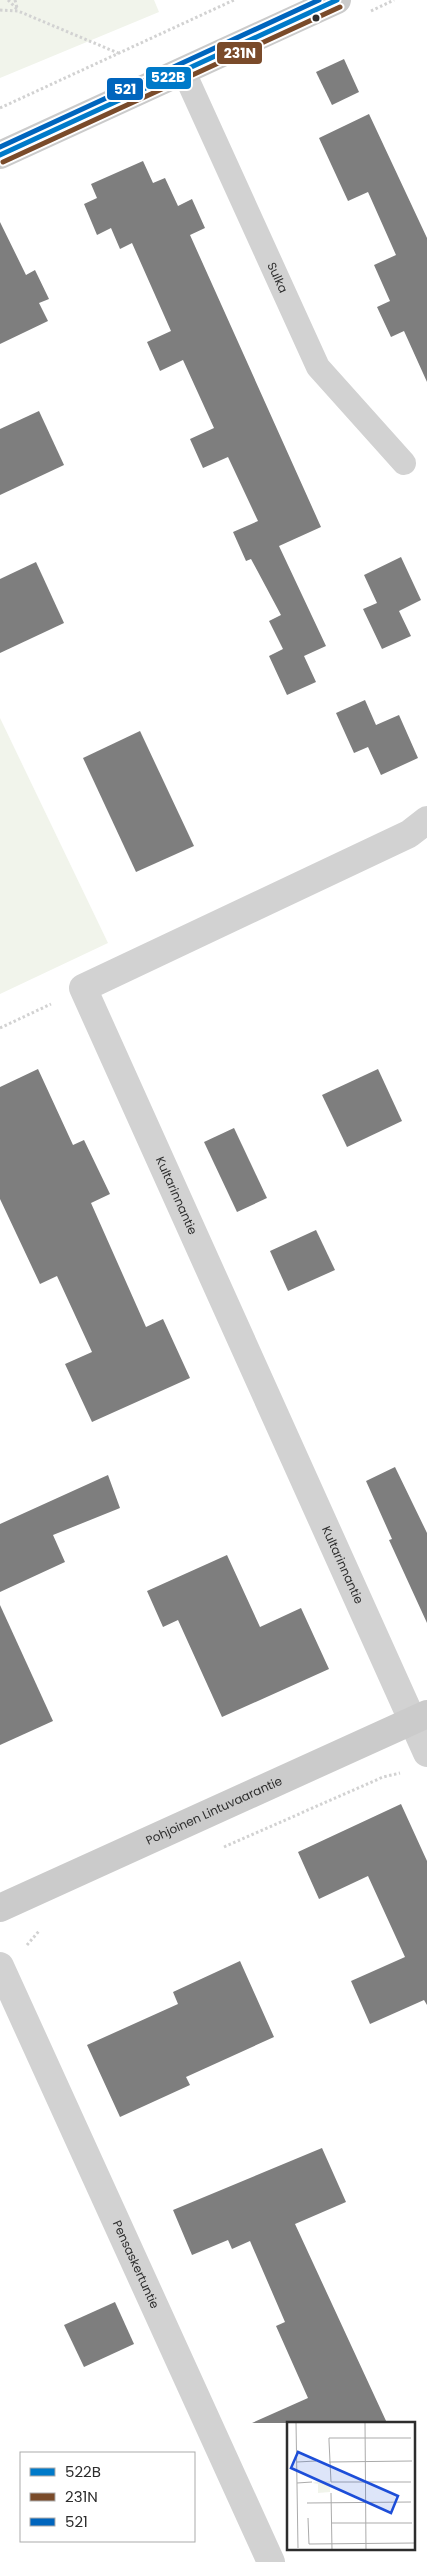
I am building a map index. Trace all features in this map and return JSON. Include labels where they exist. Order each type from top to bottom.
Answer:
[{"type":"street","points":[[0,155],[337,0]]},
{"type":"street","points":[[83,988],[409,834],[427,820]]},
{"type":"street","name":"Kultarinnantie","points":[[83,988],[420,1717],[427,1753]]},
{"type":"street","name":"Pohjoinen Lintuvaarantie","points":[[0,1908],[420,1717]]},
{"type":"street","name":"Pensaskertuntie","points":[[2,1970],[271,2562]]},
{"type":"lane","name":"Sulka","points":[[183,70],[318,367],[404,463]]},
{"type":"path","points":[[8,0],[18,11]]},
{"type":"path","points":[[14,0],[18,11]]},
{"type":"path","points":[[0,108],[234,0]]},
{"type":"path","points":[[0,10],[18,11],[118,53]]},
{"type":"path","points":[[0,1028],[83,988]]},
{"type":"path","points":[[221,1849],[383,1777],[406,1772]]},
{"type":"path","points":[[2,1970],[40,1928]]},
{"type":"shaded area","points":[[0,0],[154,0],[159,12],[0,78]]},
{"type":"shaded area","points":[[0,718],[108,943],[0,994]]},
{"type":"building","points":[[344,59],[359,92],[332,105],[316,72]]},
{"type":"building","points":[[369,114],[427,238],[427,382],[404,331],[391,337],[377,307],[390,301],[374,265],[396,255],[368,192],[348,201],[319,138]]},
{"type":"building","points":[[143,161],[153,183],[165,178],[178,206],[192,199],[205,228],[190,235],[321,527],[279,546],[326,646],[304,656],[316,682],[287,695],[269,656],[283,649],[269,621],[281,615],[251,559],[246,561],[233,532],[258,521],[228,457],[203,468],[190,439],[214,428],[183,360],[160,371],[147,342],[171,331],[132,243],[120,249],[111,228],[97,235],[84,204],[97,198],[91,184]]},
{"type":"building","points":[[0,222],[26,275],[35,270],[49,299],[39,303],[48,321],[0,344]]},
{"type":"building","points":[[39,411],[64,465],[0,495],[0,429]]},
{"type":"building","points":[[401,557],[421,600],[399,611],[411,636],[382,649],[363,609],[377,603],[364,575]]},
{"type":"building","points":[[36,562],[64,623],[0,653],[0,579]]},
{"type":"building","points":[[365,700],[376,725],[399,715],[418,758],[381,775],[368,747],[354,753],[336,713]]},
{"type":"building","points":[[140,731],[194,846],[136,872],[83,758]]},
{"type":"building","points":[[38,1069],[73,1145],[84,1140],[110,1194],[91,1203],[146,1327],[163,1319],[190,1378],[92,1422],[65,1364],[92,1352],[57,1276],[40,1284],[0,1199],[0,1087]]},
{"type":"building","points":[[378,1069],[402,1121],[347,1147],[322,1095]]},
{"type":"building","points":[[234,1128],[267,1198],[237,1212],[204,1142]]},
{"type":"building","points":[[316,1230],[335,1270],[288,1291],[270,1251]]},
{"type":"building","points":[[395,1467],[427,1533],[427,1623],[389,1540],[392,1539],[366,1481]]},
{"type":"building","points":[[108,1475],[120,1508],[53,1535],[65,1562],[0,1592],[0,1524]]},
{"type":"building","points":[[227,1555],[260,1627],[301,1608],[329,1669],[222,1717],[178,1620],[163,1627],[147,1591]]},
{"type":"building","points":[[0,1605],[53,1721],[0,1745]]},
{"type":"building","points":[[401,1804],[427,1861],[427,2005],[424,2000],[370,2024],[351,1981],[405,1957],[368,1876],[319,1899],[298,1852]]},
{"type":"building","points":[[240,1961],[274,2037],[186,2077],[190,2085],[120,2117],[87,2045],[178,2004],[173,1992]]},
{"type":"building","points":[[322,2148],[346,2202],[295,2224],[387,2422],[252,2423],[308,2398],[276,2326],[285,2322],[250,2241],[232,2249],[228,2240],[192,2255],[173,2210]]},
{"type":"building","points":[[115,2302],[134,2344],[84,2367],[64,2325]]},
{"type":"transit line","name":"521","points":[[0,147],[319,0]]},
{"type":"transit line","name":"522B","points":[[0,155],[337,0]]},
{"type":"transit line","name":"231N","points":[[3,162],[340,7]]}]
